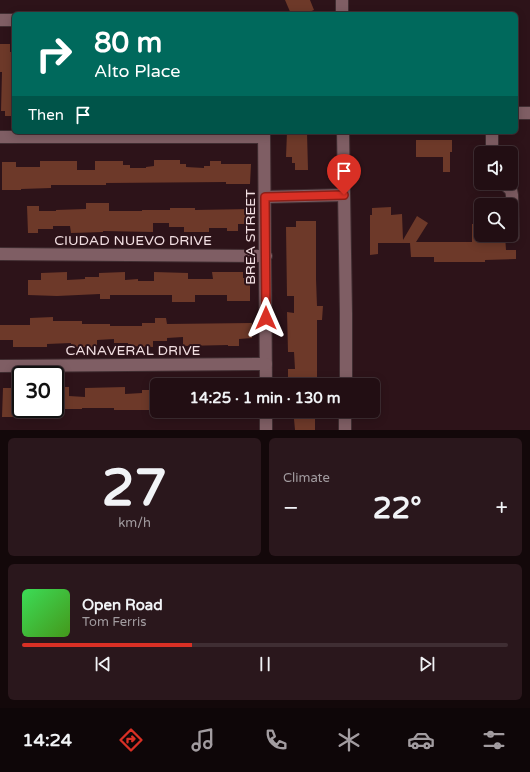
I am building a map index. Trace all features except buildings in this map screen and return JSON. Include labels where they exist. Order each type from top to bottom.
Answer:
[{"type":"street","points":[[342,0],[342,12]]},
{"type":"street","points":[[0,20],[12,20]]},
{"type":"street","points":[[518,113],[530,113]]},
{"type":"street","points":[[0,137],[264,134]]},
{"type":"street","name":"BREA STREET","points":[[264,134],[266,378]]},
{"type":"street","points":[[343,134],[346,378]]},
{"type":"street","points":[[492,134],[492,146]]},
{"type":"street","points":[[265,197],[344,195]]},
{"type":"street","name":"CIUDAD NUEVO DRIVE","points":[[0,254],[266,256]]},
{"type":"street","name":"CANAVERAL DRIVE","points":[[0,366],[266,364]]},
{"type":"street","points":[[266,418],[266,430]]},
{"type":"street","points":[[345,430],[346,418]]},
{"type":"route","points":[[266,318],[265,197],[344,195]]}]
